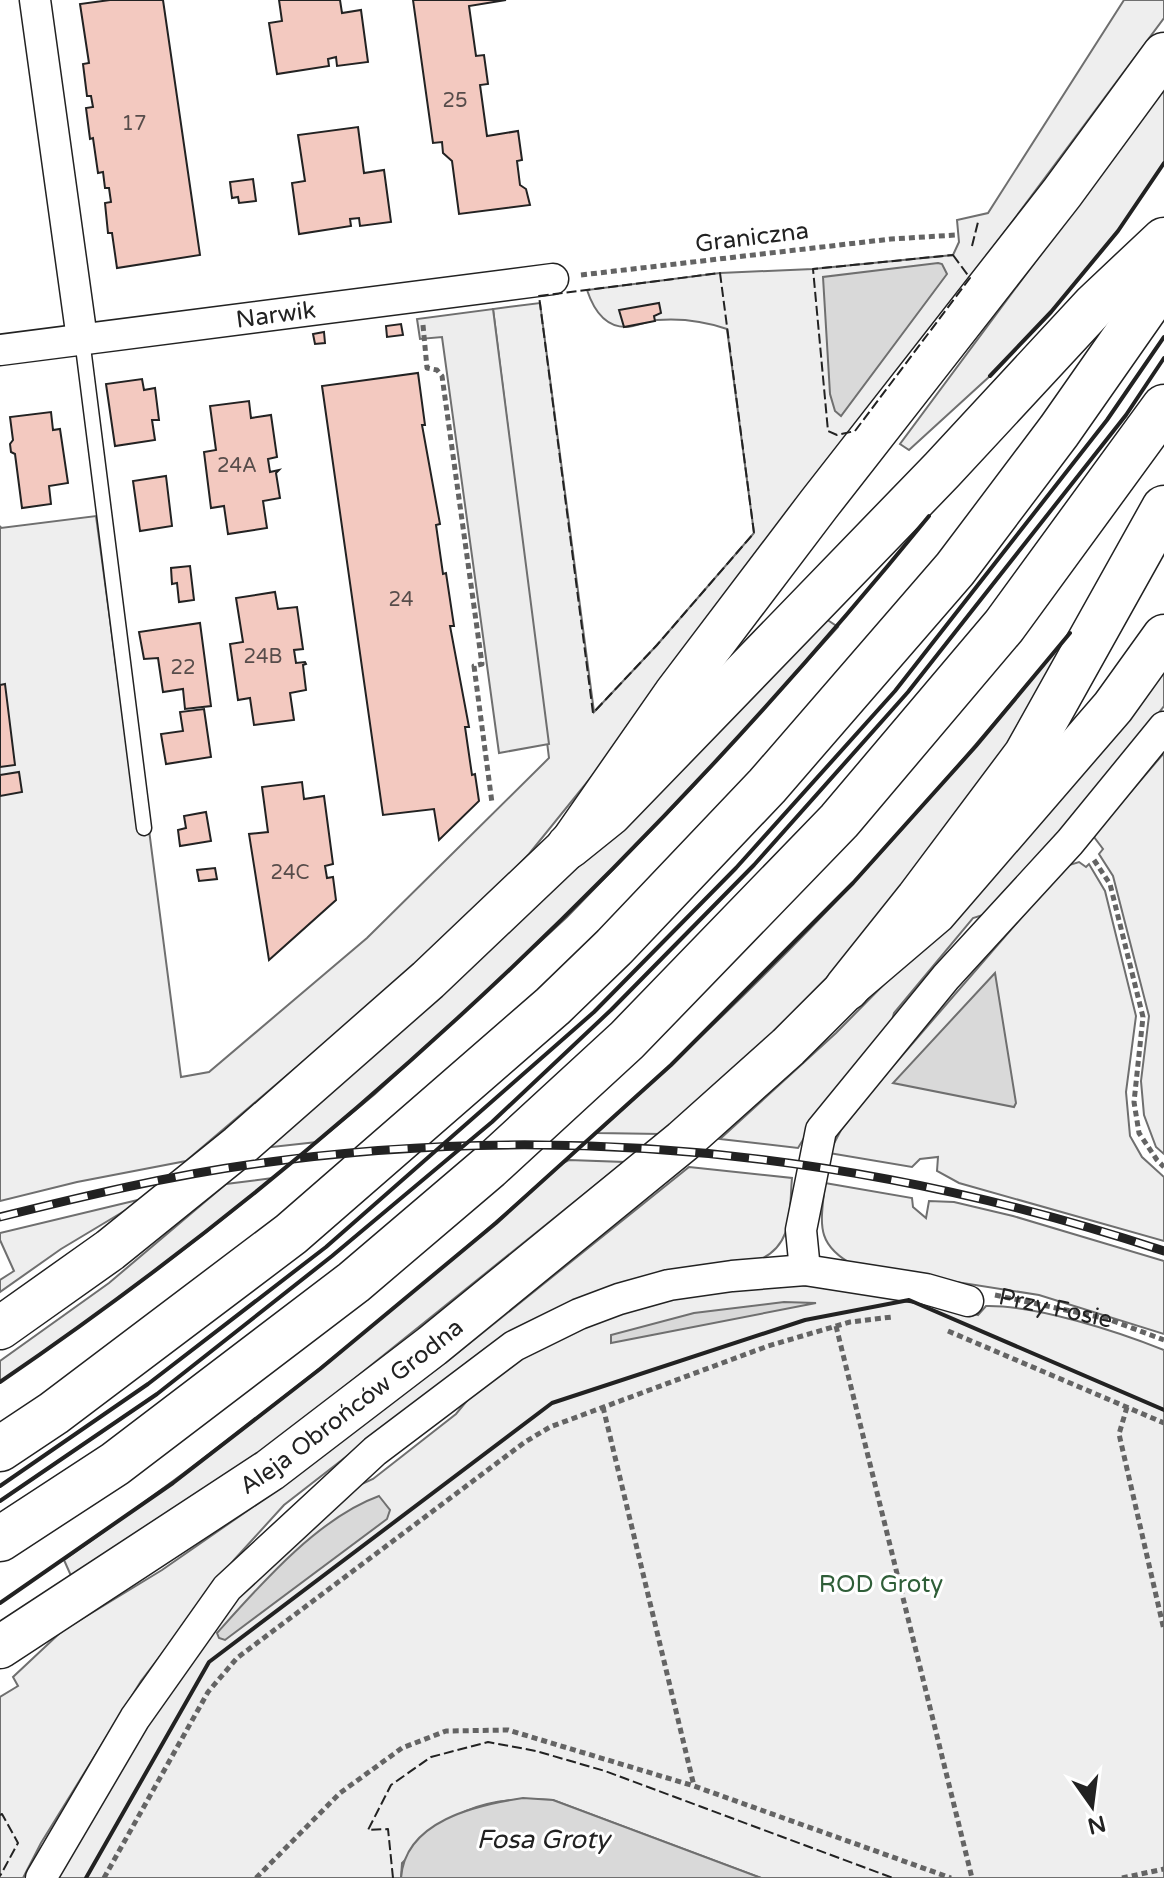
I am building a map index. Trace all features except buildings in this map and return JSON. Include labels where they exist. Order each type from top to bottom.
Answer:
[{"type":"highway","points":[[569,846],[610,813],[942,470],[1095,305],[1164,240]]},
{"type":"highway","points":[[0,1449],[54,1413],[291,1234],[541,1016],[614,947],[767,786],[955,569],[1059,431],[1164,281]]},
{"type":"highway","points":[[0,1539],[115,1464],[354,1282],[489,1167],[627,1040],[839,821],[1004,626],[1164,407]]},
{"type":"highway","points":[[847,988],[1026,755],[1164,508]]},
{"type":"main road","points":[[0,1328],[110,1250],[239,1146],[428,980],[569,846],[675,694],[1053,205],[1164,54]]},
{"type":"main road","name":"Aleja Obrońców Grodna","points":[[0,1647],[270,1470],[432,1346],[683,1141],[788,1047],[847,988],[935,913],[1113,707],[1164,636]]},
{"type":"street","points":[[35,0],[82,339]]},
{"type":"street","name":"Narwik","points":[[0,350],[553,279]]},
{"type":"street","points":[[805,1270],[801,1230],[821,1130],[946,977],[1070,842],[1164,727]]},
{"type":"street","name":"Przy Fosie","points":[[41,1878],[135,1718],[227,1588],[375,1451],[514,1346],[579,1314],[669,1285],[805,1270],[926,1289],[968,1301]]},
{"type":"lane","points":[[82,339],[144,828]]},
{"type":"path","name":"Graniczna","points":[[553,279],[891,239],[956,235]]},
{"type":"path","points":[[420,297],[427,368],[437,370],[442,376],[482,664],[474,666],[492,803]]},
{"type":"path","points":[[1093,859],[1110,884],[1143,1017],[1134,1102],[1139,1133],[1164,1167]]},
{"type":"path","name":"Przy Fosie","points":[[968,1301],[988,1294],[1108,1319],[1164,1340]]},
{"type":"path","points":[[104,1878],[208,1692],[237,1658],[525,1442],[550,1427],[768,1346],[836,1326],[899,1317]]},
{"type":"path","points":[[836,1326],[972,1878]]},
{"type":"path","points":[[945,1330],[1164,1423]]},
{"type":"path","points":[[603,1407],[694,1786]]},
{"type":"path","points":[[1127,1407],[1119,1434],[1164,1630]]},
{"type":"path","points":[[256,1878],[340,1793],[402,1748],[446,1731],[508,1730],[694,1786],[951,1878]]},
{"type":"path","points":[[1122,1878],[1164,1869]]},
{"type":"green space","points":[[1124,0],[1164,0],[1164,18],[689,656],[529,854],[466,918],[351,1021],[186,1161],[0,1201],[0,526],[96,516],[127,746],[138,745],[181,1077],[209,1072],[367,938],[549,758],[493,309],[540,303],[594,712],[754,533],[727,329],[675,319],[630,327],[618,326],[600,315],[587,290],[720,273],[813,269],[953,255],[959,242],[957,220],[988,213]]},
{"type":"green space","points":[[1164,88],[1164,163],[1118,231],[1051,312],[990,376],[909,450],[900,444]]},
{"type":"green space","points":[[820,615],[838,627],[691,789],[567,917],[375,1094],[317,1142],[263,1148]]},
{"type":"green space","points":[[1070,633],[998,767],[831,976],[750,1055],[661,1134],[597,1133],[728,1010],[824,914],[937,790]]},
{"type":"green space","points":[[1164,668],[1164,706],[1099,790],[986,914],[973,918],[894,1013],[890,1028],[815,1120],[798,1148],[720,1139],[836,1033],[905,963]]},
{"type":"green space","points":[[1164,753],[1164,1154],[1156,1147],[1144,1115],[1141,1081],[1149,1016],[1113,876],[1099,854],[1103,849],[1094,837]]},
{"type":"green space","points":[[1079,862],[1086,867],[1089,864],[1105,891],[1136,1016],[1126,1092],[1130,1136],[1142,1157],[1164,1177],[1164,1241],[959,1183],[937,1171],[938,1157],[920,1159],[912,1167],[829,1153],[841,1130],[880,1081],[1066,866]]},
{"type":"green space","points":[[569,1160],[624,1162],[293,1428],[203,1493],[72,1578],[64,1560],[318,1370]]},
{"type":"green space","points":[[689,1167],[792,1178],[788,1226],[778,1246],[759,1260],[541,1317],[486,1348],[284,1505],[234,1560],[141,1681],[41,1843],[23,1878],[0,1878],[0,1697],[18,1686],[13,1677],[62,1631],[162,1570],[257,1504],[450,1359]]},
{"type":"green space","points":[[273,1178],[139,1283],[0,1382],[0,1361],[109,1283],[226,1184]]},
{"type":"green space","points":[[825,1183],[912,1198],[913,1207],[926,1218],[929,1201],[954,1202],[1013,1216],[1164,1261],[1164,1334],[1039,1295],[855,1266],[832,1250],[826,1241],[822,1221]]},
{"type":"green space","points":[[146,1198],[61,1249],[0,1292],[0,1280],[14,1271],[0,1240],[0,1233]]},
{"type":"green space","name":"ROD Groty","points":[[778,1283],[871,1290],[932,1299],[978,1315],[986,1306],[1052,1314],[1164,1350],[1164,1878],[761,1878],[553,1800],[531,1799],[487,1804],[459,1815],[402,1863],[401,1878],[53,1878],[162,1696],[226,1609],[342,1493],[373,1479],[456,1414],[475,1391],[510,1364],[597,1321],[675,1296]]},
{"type":"shaded area","points":[[493,309],[549,744],[499,753],[442,337],[420,339],[417,319]]},
{"type":"water","points":[[942,264],[947,274],[841,416],[835,411],[830,394],[823,277]]},
{"type":"water","points":[[995,973],[1016,1103],[1014,1107],[893,1083]]},
{"type":"water","points":[[784,1302],[816,1303],[611,1343],[611,1335],[694,1313]]},
{"type":"water","points":[[379,1496],[390,1510],[387,1519],[225,1640],[219,1638],[217,1633],[252,1594],[312,1536],[356,1506]]},
{"type":"water","name":"Fosa Groty","points":[[523,1798],[553,1800],[761,1878],[401,1878],[405,1858],[415,1842],[429,1829],[465,1811]]},
{"type":"railway","points":[[0,1217],[126,1187],[254,1164],[370,1151],[485,1145],[600,1146],[714,1154],[828,1169],[941,1190],[1053,1217],[1164,1251]]},
{"type":"fence","points":[[972,246],[978,222]]},
{"type":"fence","points":[[953,255],[970,278],[855,431],[837,435],[828,431],[813,269],[953,255]]},
{"type":"fence","points":[[720,273],[754,533],[593,713],[539,296],[720,273]]},
{"type":"fence","points":[[393,1878],[388,1829],[368,1830],[391,1785],[431,1757],[488,1742],[536,1751],[605,1771],[893,1878]]},
{"type":"fence","points":[[0,1815],[18,1843],[0,1876]]},
{"type":"wall","points":[[990,376],[1051,312],[1118,231],[1164,163]]},
{"type":"wall","points":[[0,1486],[148,1384],[326,1247],[594,1012],[736,868],[895,691],[1107,420],[1164,337]]},
{"type":"wall","points":[[0,1501],[157,1394],[332,1256],[492,1122],[611,1010],[754,865],[908,692],[1126,415],[1164,358]]},
{"type":"wall","points":[[0,1382],[130,1289],[256,1192],[378,1090],[496,983],[610,872],[720,757],[929,516]]},
{"type":"wall","points":[[0,1603],[173,1483],[320,1369],[496,1223],[671,1065],[853,883],[976,746],[1070,633]]},
{"type":"wall","points":[[86,1878],[209,1662],[552,1403],[805,1320],[909,1300],[1164,1410]]}]
